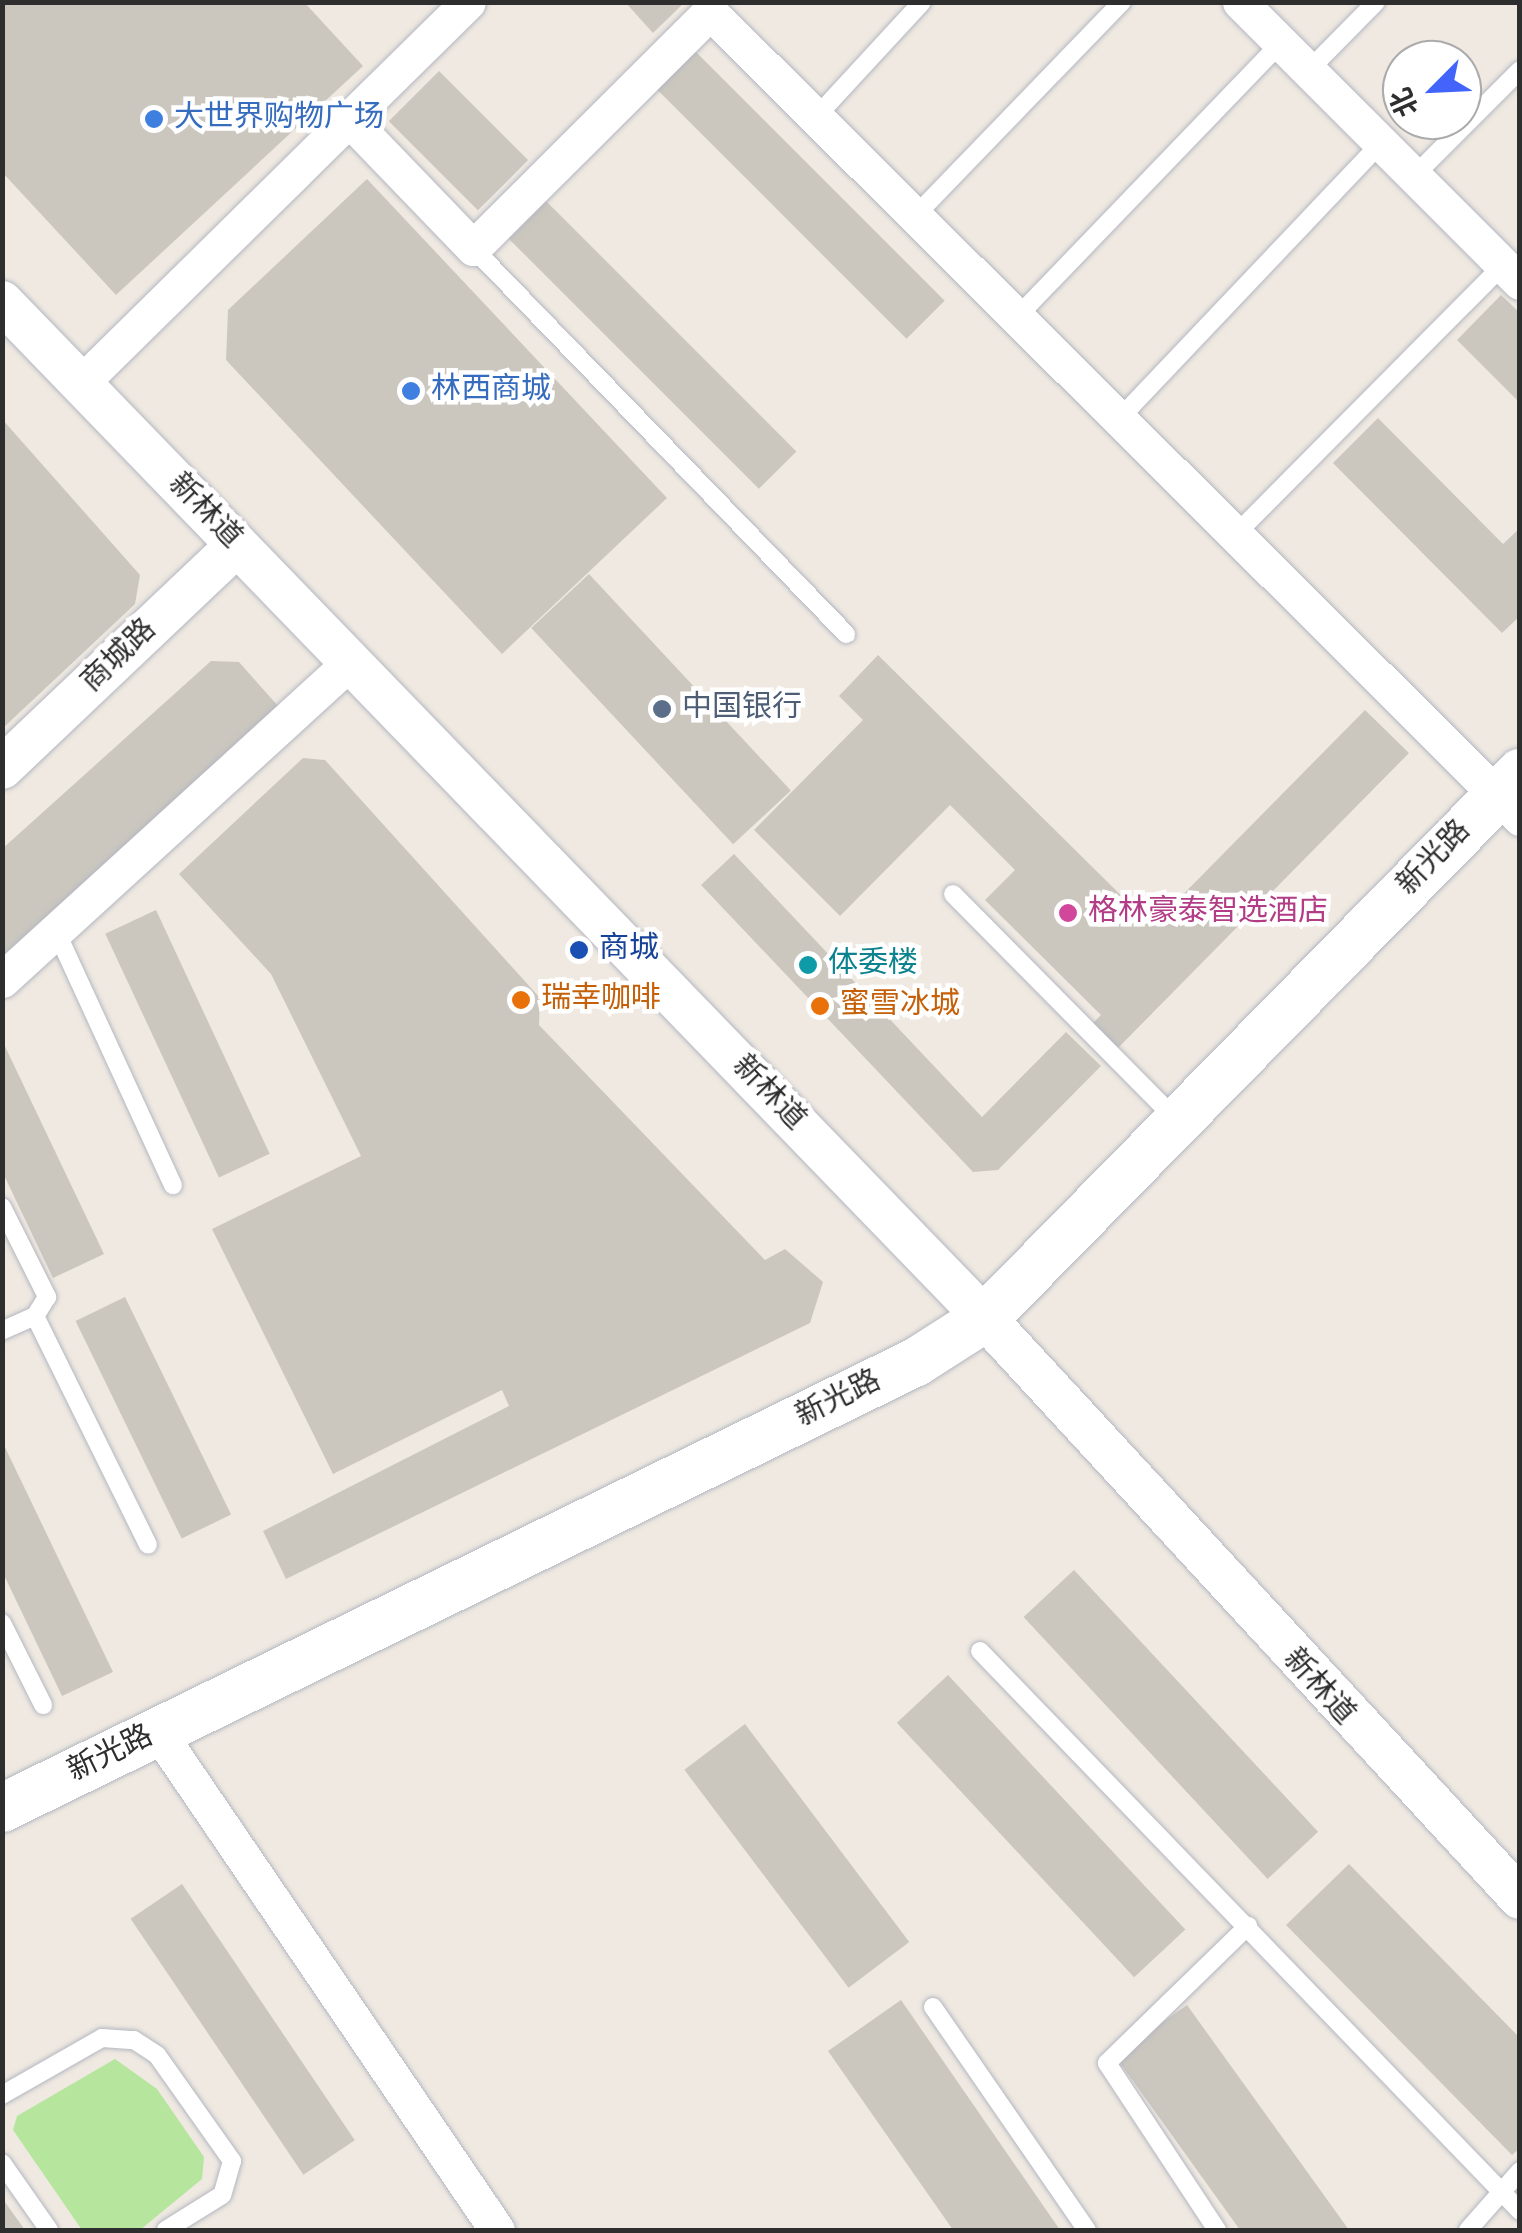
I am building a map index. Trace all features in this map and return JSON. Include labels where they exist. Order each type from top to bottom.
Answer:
[{"type":"main road","name":"新光路","points":[[2,1808],[916,1362],[985,1318],[1178,1121],[1512,795]]},
{"type":"street","points":[[80,384],[468,2]]},
{"type":"street","points":[[1240,2],[1515,276]]},
{"type":"street","points":[[348,119],[474,248],[715,7],[816,117],[1234,536],[1512,795]]},
{"type":"street","name":"新林道","points":[[2,302],[985,1318],[1520,1898]]},
{"type":"street","name":"商城路","points":[[2,768],[237,546]]},
{"type":"street","points":[[2,980],[350,662]]},
{"type":"street","points":[[158,1732],[496,2230]]},
{"type":"lane","points":[[816,117],[922,2]]},
{"type":"lane","points":[[915,216],[1122,2]]},
{"type":"lane","points":[[1308,71],[1376,2]]},
{"type":"lane","points":[[1018,318],[1281,44]]},
{"type":"lane","points":[[1414,176],[1520,70]]},
{"type":"lane","points":[[1120,418],[1381,143]]},
{"type":"lane","points":[[474,248],[846,634]]},
{"type":"lane","points":[[1234,536],[1515,276]]},
{"type":"lane","points":[[953,894],[1178,1121]]},
{"type":"lane","points":[[56,931],[174,1184]]},
{"type":"lane","points":[[2,1208],[46,1297],[35,1316],[2,1331]]},
{"type":"lane","points":[[35,1316],[148,1545]]},
{"type":"lane","points":[[2,1623],[43,1706]]},
{"type":"lane","points":[[980,1651],[1520,2211]]},
{"type":"lane","points":[[1217,2230],[1108,2063],[1248,1926]]},
{"type":"lane","points":[[932,2007],[1087,2230]]},
{"type":"lane","points":[[2,2095],[102,2038],[134,2040],[157,2055],[232,2161],[222,2195],[166,2230]]},
{"type":"lane","points":[[2,2163],[50,2230]]},
{"type":"lane","points":[[1468,2230],[1520,2171]]},
{"type":"green space","points":[[115,2059],[157,2089],[204,2157],[202,2179],[140,2230],[82,2230],[13,2130],[17,2116]]},
{"type":"building","name":"大世界购物广场","points":[[2,2],[304,2],[363,66],[116,295],[2,172]]},
{"type":"building","points":[[625,2],[685,2],[653,33]]},
{"type":"building","points":[[688,44],[945,301],[906,339],[650,82]]},
{"type":"building","points":[[439,71],[528,160],[478,210],[389,121]]},
{"type":"building","name":"林西商城","points":[[367,179],[667,498],[502,654],[226,360],[228,310]]},
{"type":"building","points":[[539,194],[796,451],[759,489],[502,231]]},
{"type":"building","points":[[1501,295],[1520,313],[1520,403],[1457,340]]},
{"type":"building","points":[[1378,418],[1503,544],[1520,528],[1520,616],[1502,633],[1333,463]]},
{"type":"building","points":[[2,419],[140,575],[135,604],[2,729]]},
{"type":"building","name":"中国银行","points":[[589,574],[791,790],[733,844],[531,628]]},
{"type":"building","points":[[878,655],[1152,926],[1365,710],[1409,753],[1116,1050],[1091,1025],[1101,1015],[985,900],[1015,870],[950,805],[840,916],[754,830],[863,720],[839,696]]},
{"type":"building","points":[[211,661],[239,662],[279,707],[2,956],[2,849]]},
{"type":"building","points":[[303,758],[325,760],[540,998],[539,1025],[765,1260],[785,1249],[823,1282],[810,1323],[286,1579],[263,1531],[509,1406],[502,1390],[333,1474],[212,1229],[361,1156],[271,974],[179,874]]},
{"type":"building","points":[[734,854],[982,1117],[1066,1032],[1101,1066],[998,1170],[973,1172],[701,885]]},
{"type":"building","points":[[156,910],[270,1154],[219,1177],[105,934]]},
{"type":"building","points":[[2,1040],[104,1254],[53,1278],[2,1171]]},
{"type":"building","points":[[125,1297],[231,1515],[182,1539],[76,1321]]},
{"type":"building","points":[[2,1441],[113,1672],[62,1696],[2,1571]]},
{"type":"building","points":[[1074,1570],[1318,1832],[1268,1879],[1024,1617]]},
{"type":"building","points":[[948,1675],[1185,1930],[1134,1977],[897,1723]]},
{"type":"building","points":[[745,1724],[909,1942],[849,1988],[684,1770]]},
{"type":"building","points":[[1349,1864],[1520,2038],[1520,2148],[1512,2155],[1286,1925]]},
{"type":"building","points":[[182,1884],[355,2140],[303,2175],[131,1919]]},
{"type":"building","points":[[901,2000],[1060,2230],[953,2230],[828,2051]]},
{"type":"building","points":[[1187,2005],[1349,2230],[1240,2230],[1115,2056]]},
{"type":"building","points":[[2,2198],[25,2230],[2,2230]]},
{"type":"place","name":"大世界购物广场","points":[[154,119]]},
{"type":"place","name":"林西商城","points":[[411,391]]},
{"type":"place","name":"中国银行","points":[[662,709]]},
{"type":"place","name":"格林豪泰智选酒店","points":[[1068,913]]},
{"type":"place","name":"商城","points":[[579,950]]},
{"type":"place","name":"体委楼","points":[[808,965]]},
{"type":"place","name":"瑞幸咖啡","points":[[521,1000]]},
{"type":"place","name":"蜜雪冰城","points":[[820,1006]]}]
